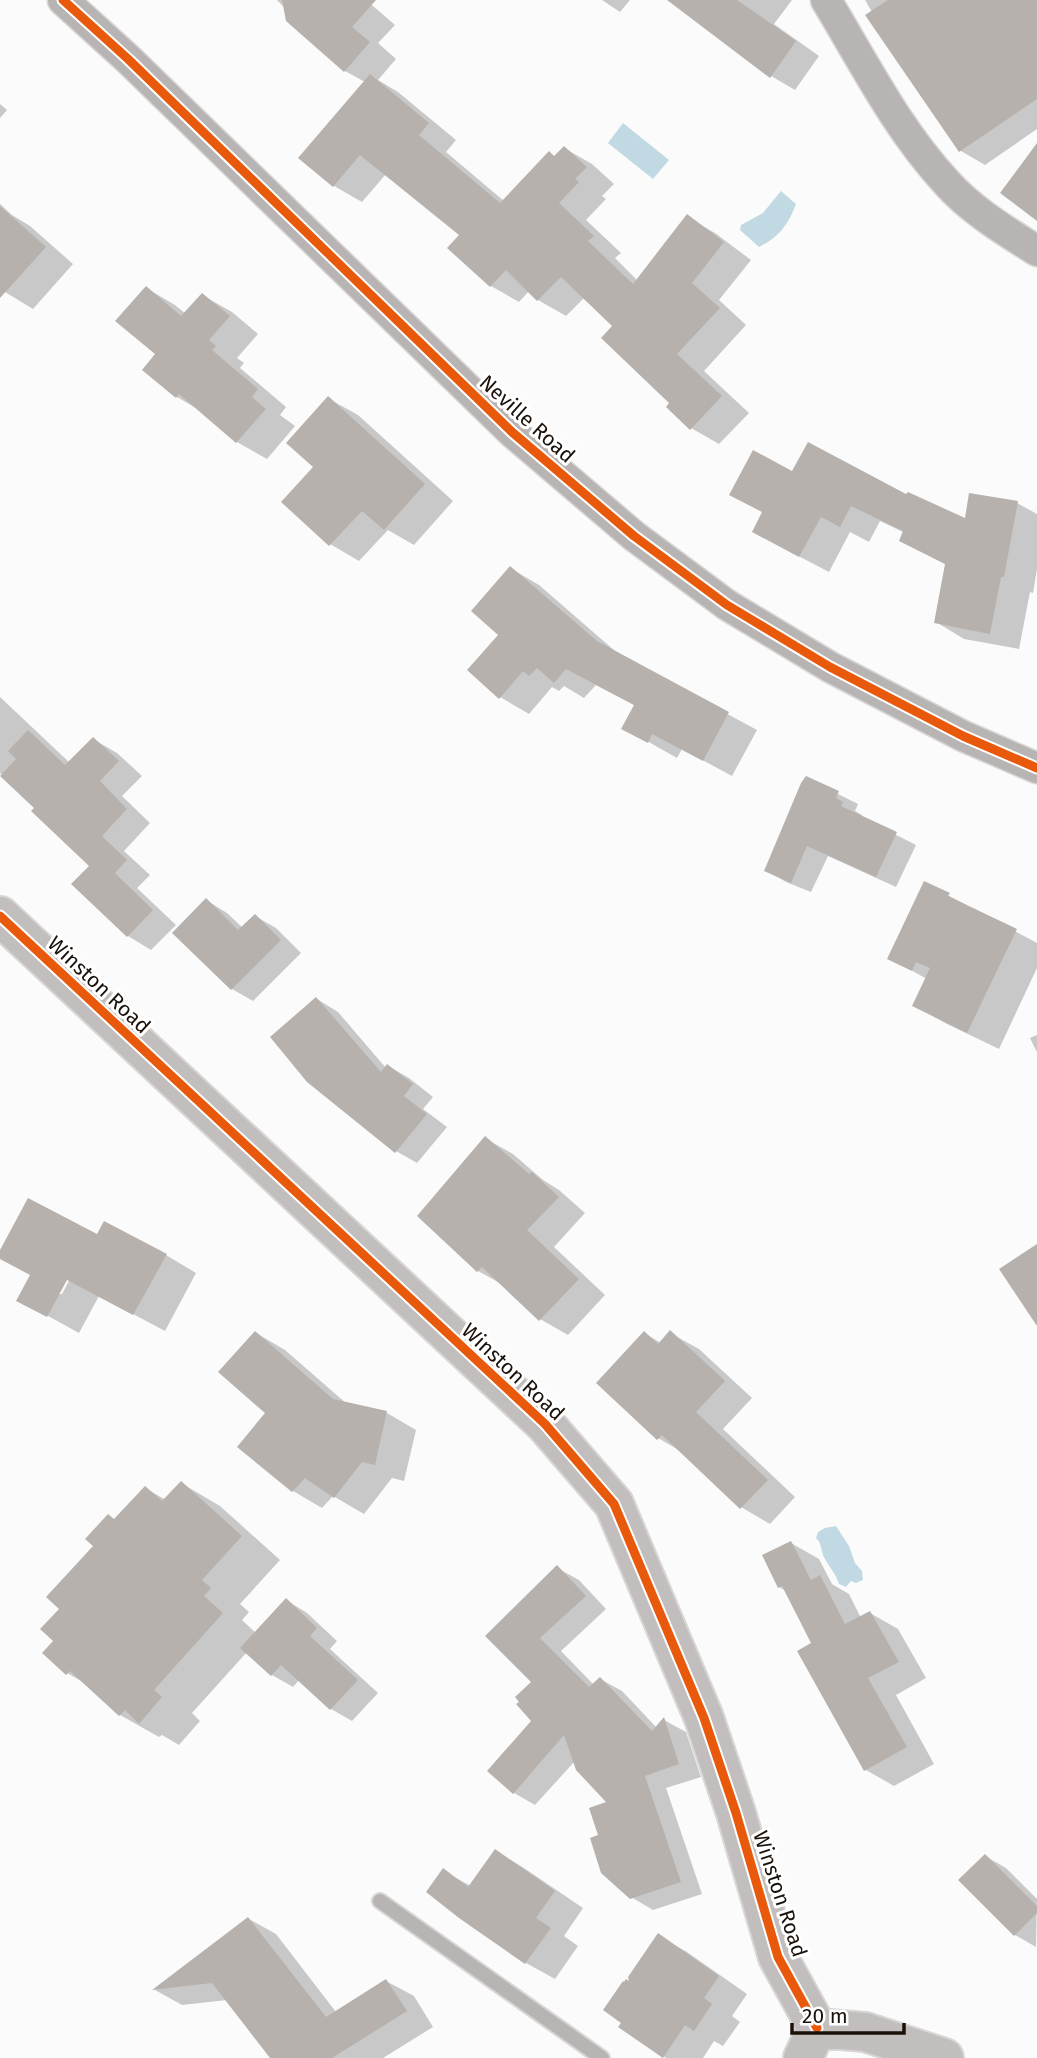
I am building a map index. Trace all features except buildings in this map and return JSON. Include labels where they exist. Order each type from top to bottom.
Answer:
[{"type":"street","name":"Neville Road","points":[[63,0],[128,59],[512,432],[634,536],[727,605],[830,667],[963,736],[1037,768]]},
{"type":"street","points":[[826,0],[897,120],[948,185],[989,219],[1037,251]]},
{"type":"street","name":"Winston Road","points":[[0,916],[545,1424],[614,1504],[704,1718],[736,1813],[778,1956],[810,2043],[865,2032],[944,2058]]},
{"type":"lane","points":[[380,1901],[602,2058]]},
{"type":"water","points":[[623,123],[669,160],[653,179],[608,143]]},
{"type":"water","points":[[781,191],[796,204],[782,230],[759,247],[740,230],[741,225],[763,213]]},
{"type":"water","points":[[836,1526],[862,1571],[863,1580],[856,1583],[851,1581],[846,1587],[839,1584],[816,1538],[818,1532]]},
{"type":"cycle path","points":[[63,0],[128,59],[512,432],[634,536],[727,605],[830,667],[963,736],[1037,768]]},
{"type":"cycle path","points":[[0,916],[545,1424],[614,1504],[704,1718],[736,1813],[778,1957],[817,2028]]}]
